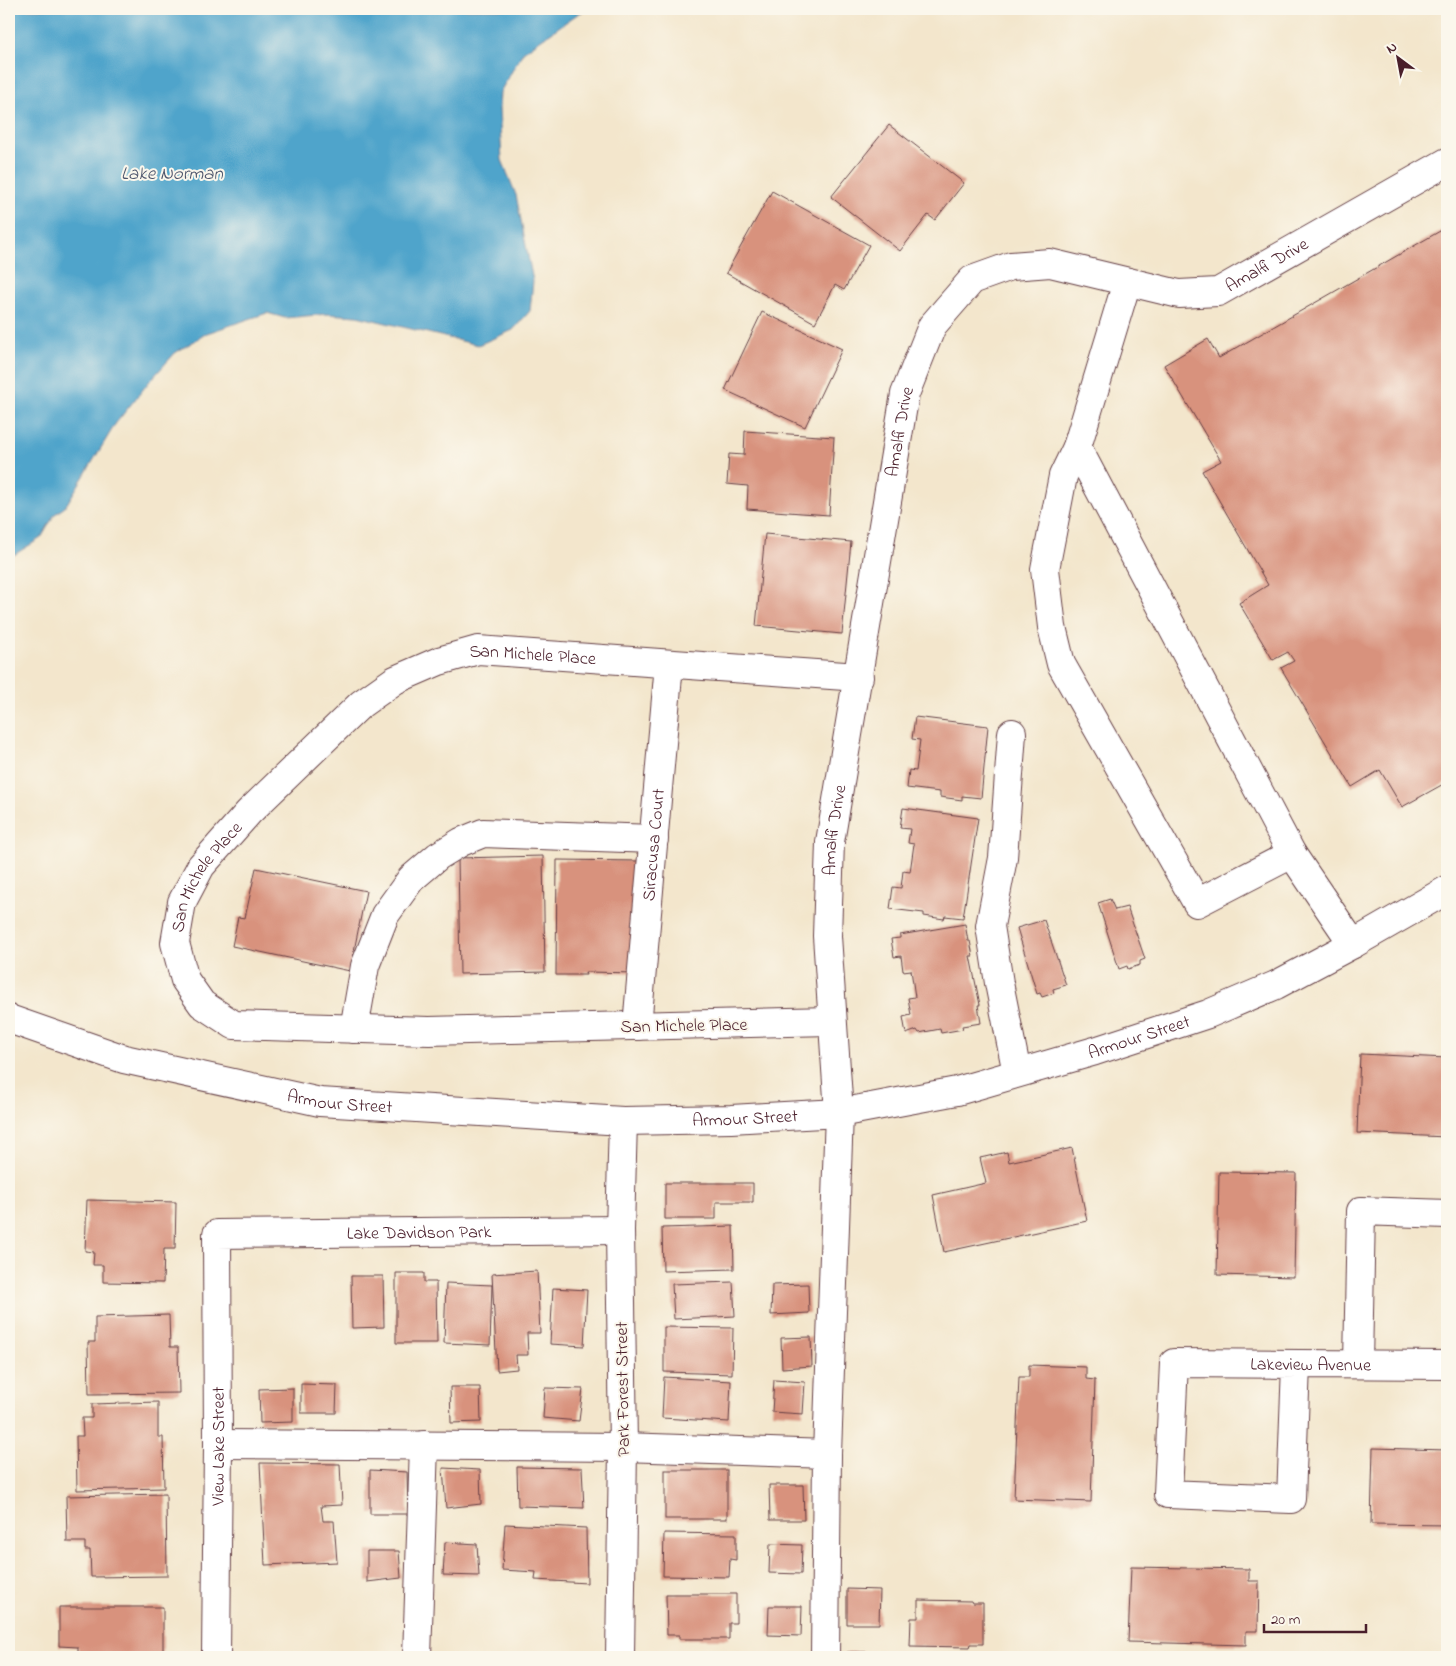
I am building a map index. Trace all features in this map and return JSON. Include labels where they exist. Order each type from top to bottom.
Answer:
[{"type":"street","name":"Amalfi Drive","points":[[826,1657],[827,1454],[839,1113],[827,936],[830,842],[905,394],[932,326],[972,280],[1011,266],[1050,263],[1179,294],[1218,292],[1447,162]]},
{"type":"street","points":[[1127,282],[1078,447],[1063,476],[1045,569],[1052,627],[1061,664],[1198,903],[1292,854]]},
{"type":"street","points":[[1078,447],[1292,854],[1353,944]]},
{"type":"street","name":"San Michele Place","points":[[832,1021],[429,1031],[234,1025],[202,1004],[184,980],[175,943],[182,902],[201,866],[249,812],[362,704],[395,680],[439,661],[478,650],[859,677]]},
{"type":"street","name":"Siracusa Court","points":[[637,1026],[669,664]]},
{"type":"street","points":[[1012,733],[1003,858],[990,926],[1017,1074]]},
{"type":"street","points":[[354,1029],[365,966],[385,915],[411,879],[438,856],[461,842],[483,833],[654,839]]},
{"type":"street","name":"Armour Street","points":[[9,1019],[124,1059],[320,1102],[623,1121],[731,1119],[839,1113],[957,1091],[1095,1051],[1208,1014],[1276,985],[1353,944],[1447,890]]},
{"type":"street","name":"Park Forest Street","points":[[620,1657],[623,1447],[620,1230],[623,1121]]},
{"type":"street","points":[[1358,1364],[1361,1211],[1447,1214]]},
{"type":"street","name":"Lake Davidson Park","points":[[217,1234],[620,1230]]},
{"type":"street","name":"View Lake Street","points":[[216,1657],[217,1234]]},
{"type":"street","name":"Lakeview Avenue","points":[[1296,1365],[1290,1500],[1168,1494],[1174,1363],[1447,1365]]},
{"type":"street","points":[[218,1444],[623,1447],[827,1454]]},
{"type":"street","points":[[417,1657],[424,1445]]},
{"type":"water","name":"Lake Norman","points":[[9,9],[592,9],[579,13],[523,52],[500,92],[502,160],[516,195],[533,281],[530,311],[513,330],[478,345],[357,316],[327,314],[285,318],[267,313],[207,333],[175,353],[149,382],[116,423],[65,507],[55,514],[41,538],[9,558]]},
{"type":"building","points":[[889,125],[964,183],[935,220],[928,215],[900,251],[831,197]]},
{"type":"building","points":[[772,191],[869,245],[844,290],[835,285],[815,323],[726,273]]},
{"type":"building","points":[[1447,227],[1447,782],[1402,807],[1380,770],[1352,787],[1281,668],[1294,661],[1288,652],[1273,660],[1239,603],[1268,585],[1202,471],[1221,461],[1164,365],[1208,339],[1219,358]]},
{"type":"building","points":[[762,312],[842,349],[805,427],[725,390]]},
{"type":"building","points":[[745,431],[834,437],[829,515],[747,509],[748,486],[727,484],[729,454],[744,455]]},
{"type":"building","points":[[765,534],[851,542],[842,634],[756,626]]},
{"type":"building","points":[[915,717],[988,726],[981,798],[962,796],[962,800],[940,797],[940,792],[907,788],[909,770],[916,771],[920,740],[912,739]]},
{"type":"building","points":[[903,808],[978,818],[963,918],[945,916],[944,919],[924,916],[924,913],[890,909],[893,887],[901,888],[903,871],[910,872],[914,844],[908,843],[910,829],[900,828]]},
{"type":"building","points":[[543,856],[545,972],[460,974],[458,858]]},
{"type":"building","points":[[557,860],[639,861],[638,973],[585,972],[586,975],[556,975]]},
{"type":"building","points":[[256,868],[366,891],[350,971],[232,946],[238,917],[245,918]]},
{"type":"building","points":[[1110,899],[1115,910],[1127,907],[1145,959],[1140,961],[1140,965],[1128,969],[1127,966],[1119,969],[1098,903]]},
{"type":"building","points":[[1044,920],[1066,985],[1053,989],[1054,993],[1042,997],[1040,993],[1037,994],[1017,928]]},
{"type":"building","points":[[965,924],[973,956],[970,956],[980,1005],[978,1005],[981,1023],[962,1026],[963,1029],[941,1033],[940,1029],[919,1033],[917,1030],[906,1034],[903,1017],[911,1015],[908,998],[915,997],[911,970],[903,971],[901,956],[894,957],[891,939],[900,938],[900,935]]},
{"type":"building","points":[[1360,1054],[1447,1058],[1447,1137],[1357,1133]]},
{"type":"building","points":[[1072,1148],[1087,1221],[944,1252],[933,1195],[986,1183],[980,1158],[1007,1152],[1009,1162]]},
{"type":"building","points":[[1219,1172],[1296,1173],[1294,1277],[1217,1275]]},
{"type":"building","points":[[665,1183],[753,1183],[753,1202],[716,1202],[716,1219],[665,1219]]},
{"type":"building","points":[[87,1200],[176,1202],[175,1249],[164,1249],[163,1283],[103,1282],[103,1265],[93,1265],[94,1252],[85,1251]]},
{"type":"building","points":[[733,1226],[734,1269],[663,1271],[662,1228]]},
{"type":"building","points":[[537,1271],[540,1333],[527,1333],[528,1355],[516,1355],[517,1369],[497,1371],[492,1274]]},
{"type":"building","points":[[396,1273],[424,1273],[424,1282],[436,1282],[437,1343],[396,1343]]},
{"type":"building","points":[[351,1276],[383,1276],[384,1327],[352,1328]]},
{"type":"building","points":[[733,1282],[735,1316],[674,1319],[672,1284]]},
{"type":"building","points":[[446,1283],[492,1285],[490,1345],[444,1343]]},
{"type":"building","points":[[808,1284],[809,1313],[771,1315],[772,1285]]},
{"type":"building","points":[[553,1288],[587,1290],[584,1346],[550,1344]]},
{"type":"building","points":[[169,1315],[170,1347],[178,1347],[179,1393],[89,1394],[88,1342],[95,1342],[95,1317]]},
{"type":"building","points":[[664,1327],[733,1328],[732,1374],[664,1372]]},
{"type":"building","points":[[811,1337],[812,1366],[782,1368],[781,1338]]},
{"type":"building","points":[[1029,1365],[1086,1367],[1086,1379],[1095,1380],[1091,1502],[1014,1499],[1019,1377],[1029,1377]]},
{"type":"building","points":[[664,1377],[731,1381],[729,1422],[662,1418]]},
{"type":"building","points":[[774,1380],[805,1382],[803,1414],[772,1412]]},
{"type":"building","points":[[301,1384],[337,1385],[336,1413],[301,1413]]},
{"type":"building","points":[[450,1387],[480,1387],[481,1422],[451,1423]]},
{"type":"building","points":[[293,1388],[293,1422],[260,1423],[259,1389]]},
{"type":"building","points":[[545,1388],[583,1389],[579,1421],[543,1418]]},
{"type":"building","points":[[158,1402],[158,1437],[163,1437],[164,1488],[77,1490],[76,1436],[83,1436],[82,1418],[92,1418],[92,1404]]},
{"type":"building","points":[[1373,1448],[1447,1450],[1447,1525],[1371,1524]]},
{"type":"building","points":[[260,1463],[340,1464],[342,1505],[321,1506],[323,1521],[334,1521],[337,1562],[265,1565]]},
{"type":"building","points":[[517,1467],[582,1468],[584,1508],[518,1506]]},
{"type":"building","points":[[443,1468],[480,1470],[481,1504],[446,1508]]},
{"type":"building","points":[[370,1470],[407,1472],[408,1514],[370,1514]]},
{"type":"building","points":[[665,1470],[727,1470],[727,1519],[665,1519]]},
{"type":"building","points":[[769,1485],[803,1485],[804,1520],[770,1520]]},
{"type":"building","points":[[166,1494],[167,1576],[91,1577],[90,1550],[85,1550],[85,1542],[67,1542],[66,1496]]},
{"type":"building","points":[[505,1524],[586,1528],[587,1583],[535,1580],[536,1572],[502,1570]]},
{"type":"building","points":[[664,1533],[736,1534],[736,1560],[730,1559],[729,1577],[663,1576]]},
{"type":"building","points":[[445,1542],[477,1544],[479,1576],[443,1575]]},
{"type":"building","points":[[770,1544],[802,1545],[801,1574],[769,1573]]},
{"type":"building","points":[[367,1551],[399,1551],[401,1578],[367,1582]]},
{"type":"building","points":[[1131,1567],[1249,1569],[1249,1581],[1259,1581],[1258,1631],[1246,1631],[1246,1645],[1128,1642]]},
{"type":"building","points":[[847,1589],[880,1590],[879,1624],[847,1624]]},
{"type":"building","points":[[666,1594],[736,1594],[736,1623],[729,1623],[729,1639],[679,1639],[679,1635],[667,1635]]},
{"type":"building","points":[[918,1600],[983,1603],[983,1644],[971,1644],[970,1647],[910,1646],[911,1618],[918,1618]]},
{"type":"building","points":[[769,1606],[802,1606],[801,1636],[768,1635]]},
{"type":"building","points":[[59,1607],[163,1607],[163,1657],[78,1657],[78,1647],[59,1646]]},
{"type":"building","points":[[847,1652],[879,1652],[878,1657],[847,1657]]},
{"type":"building","points":[[920,1655],[978,1655],[978,1657],[920,1657]]}]
